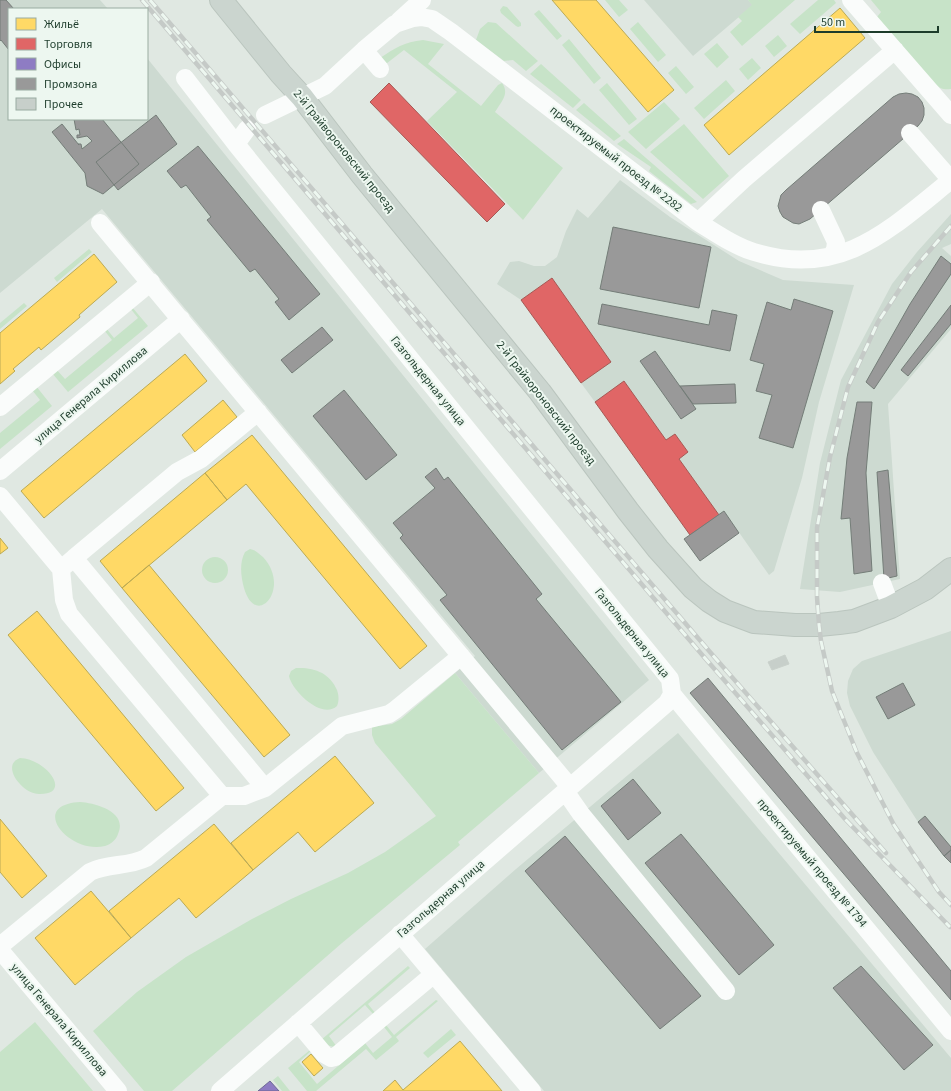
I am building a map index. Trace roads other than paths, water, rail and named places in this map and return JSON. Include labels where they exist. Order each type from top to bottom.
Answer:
[{"type":"main road","name":"2-й Грайвороновский проезд","points":[[221,0],[281,74],[302,97],[368,181],[540,392],[628,511],[693,588],[709,601],[725,611],[754,622],[819,625],[854,621],[891,607],[925,589],[951,569]]},
{"type":"street","points":[[395,24],[422,0]]},
{"type":"street","points":[[851,0],[951,115]]},
{"type":"street","name":"проектируемый проезд № 2282","points":[[265,115],[325,86],[395,24],[413,18],[422,17],[432,19],[441,24],[698,222],[727,240],[753,252],[783,259],[810,260],[852,250],[872,241],[890,229],[951,180]]},
{"type":"street","points":[[364,50],[380,69]]},
{"type":"street","points":[[698,222],[744,179],[895,50]]},
{"type":"street","name":"Газгольдерная улица","points":[[185,78],[236,144],[670,679],[672,694],[667,703],[220,1091]]},
{"type":"street","points":[[236,144],[247,129]]},
{"type":"street","points":[[910,133],[951,180]]},
{"type":"street","points":[[821,210],[836,242],[835,250],[831,256]]},
{"type":"street","points":[[100,223],[151,282],[461,656],[568,789],[581,814],[726,991]]},
{"type":"street","points":[[0,407],[151,282]]},
{"type":"street","name":"улица Генерала Кириллова","points":[[0,471],[181,320]]},
{"type":"street","points":[[222,796],[69,614],[64,600],[68,564],[177,472],[201,460],[258,412]]},
{"type":"street","points":[[0,496],[68,564],[265,788]]},
{"type":"street","points":[[882,583],[891,607]]},
{"type":"street","points":[[0,946],[90,872],[104,866],[135,862],[146,858],[222,796],[244,796],[265,788],[342,726],[389,714],[461,656]]},
{"type":"street","name":"проектируемый проезд № 1794","points":[[672,694],[951,1031]]},
{"type":"street","points":[[400,934],[532,1091]]},
{"type":"street","name":"улица Генерала Кириллова","points":[[0,950],[118,1091]]},
{"type":"street","points":[[298,1023],[324,1054],[331,1058],[335,1057],[434,974]]},
{"type":"railway","points":[[142,0],[704,657],[845,819],[950,927]]},
{"type":"railway","points":[[150,0],[710,652],[886,853]]},
{"type":"railway","points":[[951,226],[911,272],[878,322],[848,387],[830,457],[817,528],[817,597],[819,625],[832,691],[857,753],[894,825],[939,892],[951,905]]}]
